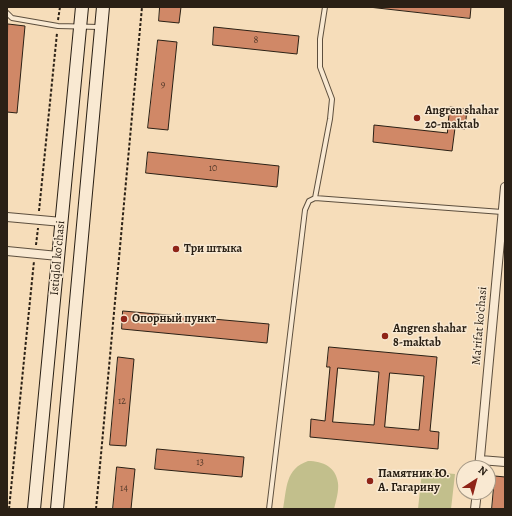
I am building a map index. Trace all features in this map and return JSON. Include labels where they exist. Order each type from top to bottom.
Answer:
[{"type":"main road","name":"Istiqlol ko'chasi","points":[[34,509],[82,7]]},
{"type":"main road","name":"Istiqlol ko'chasi","points":[[58,509],[103,7]]},
{"type":"main road","points":[[53,318],[75,320]]},
{"type":"street","name":"Ma'rifat ko'chasi","points":[[480,460],[502,242],[502,212],[505,187]]},
{"type":"street","points":[[7,217],[62,222]]},
{"type":"street","points":[[7,251],[58,256]]},
{"type":"lane","points":[[315,198],[330,119],[332,99],[320,67],[320,39],[325,7]]},
{"type":"lane","points":[[7,13],[12,18],[58,26],[102,27]]},
{"type":"lane","points":[[269,509],[304,210],[309,201],[315,198],[502,212]]},
{"type":"path","points":[[96,509],[142,7]]},
{"type":"shaded area","points":[[308,461],[324,464],[335,473],[338,486],[334,509],[283,509],[288,480],[291,474],[300,464]]},
{"type":"shaded area","points":[[422,471],[455,474],[451,509],[418,509]]},
{"type":"building","points":[[160,7],[181,7],[179,23],[159,21]]},
{"type":"building","points":[[369,7],[471,7],[470,18]]},
{"type":"building","points":[[8,24],[25,26],[17,113],[7,112]]},
{"type":"building","points":[[214,27],[299,36],[297,54],[213,45]]},
{"type":"building","points":[[158,40],[177,42],[168,130],[148,128]]},
{"type":"building","points":[[450,107],[467,109],[465,129],[455,128],[452,151],[373,142],[374,125],[447,133]]},
{"type":"building","points":[[148,152],[279,166],[277,187],[146,173]]},
{"type":"building","points":[[123,311],[269,324],[267,343],[122,329]]},
{"type":"building","points":[[329,347],[437,357],[430,431],[439,432],[438,449],[310,437],[311,419],[325,421],[330,367],[327,367]],"holes":[[[338,368],[379,372],[374,425],[333,422]],[[390,373],[424,376],[419,430],[385,427]]]},
{"type":"building","points":[[118,357],[134,359],[126,446],[110,445]]},
{"type":"building","points":[[157,449],[244,457],[242,477],[155,469]]},
{"type":"building","points":[[117,467],[135,469],[131,509],[113,509]]},
{"type":"building","points":[[496,476],[505,477],[505,509],[492,509],[493,500],[496,500]]},
{"type":"place","name":"Angren shahar 20-maktab","points":[[417,118]]},
{"type":"place","name":"Три штыка","points":[[176,249]]},
{"type":"place","name":"Опорный пункт","points":[[124,319]]},
{"type":"place","name":"Angren shahar 8-maktab","points":[[385,336]]},
{"type":"place","name":"Памятник Ю. А. Гагарину","points":[[370,481]]}]
